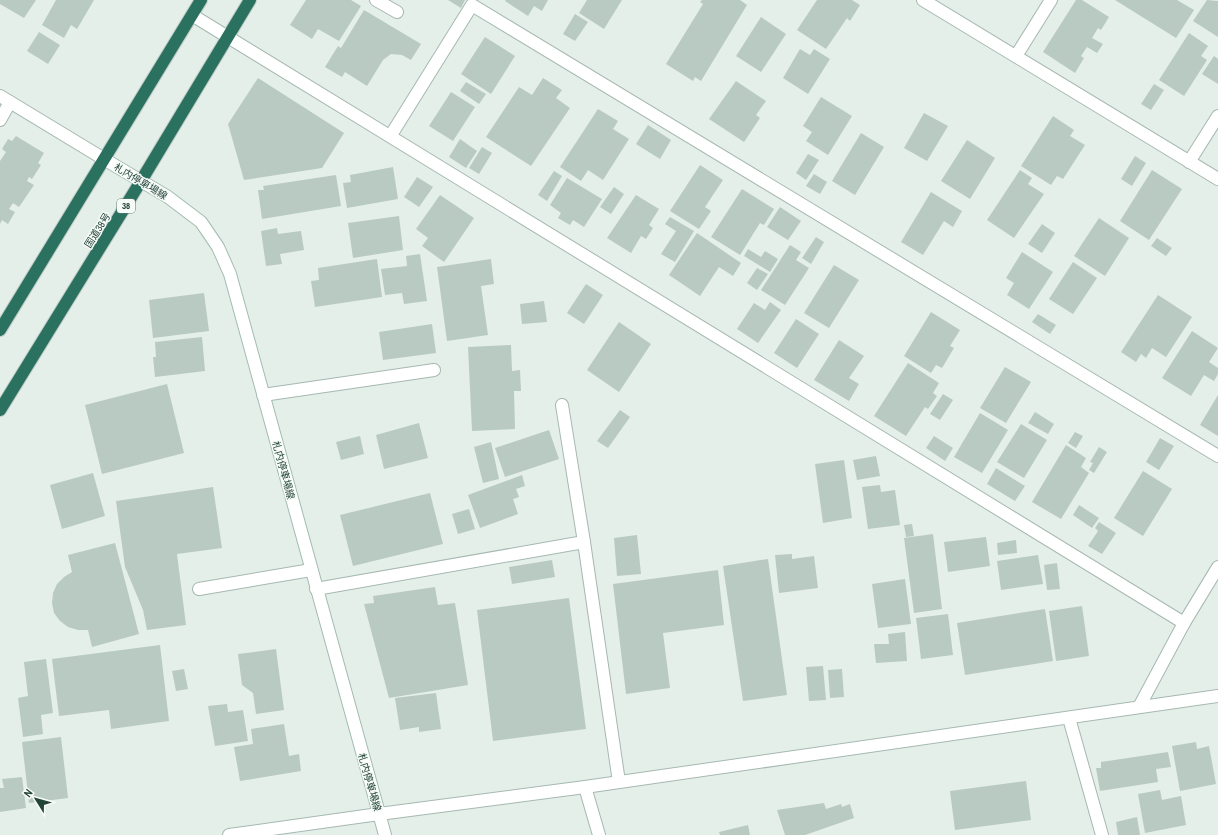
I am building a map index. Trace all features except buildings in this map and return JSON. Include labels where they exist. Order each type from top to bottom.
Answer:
[{"type":"highway","points":[[0,330],[201,0]]},
{"type":"highway","name":"国道38号","points":[[0,410],[250,0]]},
{"type":"street","points":[[376,0],[397,12]]},
{"type":"street","points":[[923,0],[1218,179]]},
{"type":"street","points":[[1016,56],[1051,0]]},
{"type":"street","points":[[391,136],[472,5],[1218,456]]},
{"type":"street","points":[[192,15],[1184,623]]},
{"type":"street","points":[[0,120],[5,99]]},
{"type":"street","name":"札内停車場線","points":[[5,99],[168,197],[200,222],[218,247],[230,274],[385,835]]},
{"type":"street","points":[[1190,162],[1218,116]]},
{"type":"street","points":[[263,395],[434,370]]},
{"type":"street","points":[[562,405],[584,542],[619,782]]},
{"type":"street","points":[[316,589],[584,542]]},
{"type":"street","points":[[1139,707],[1184,623],[1218,567]]},
{"type":"street","points":[[199,589],[311,570]]},
{"type":"street","points":[[229,835],[585,787],[1218,696]]},
{"type":"street","points":[[1069,718],[1102,835]]},
{"type":"street","points":[[585,787],[599,835]]}]
